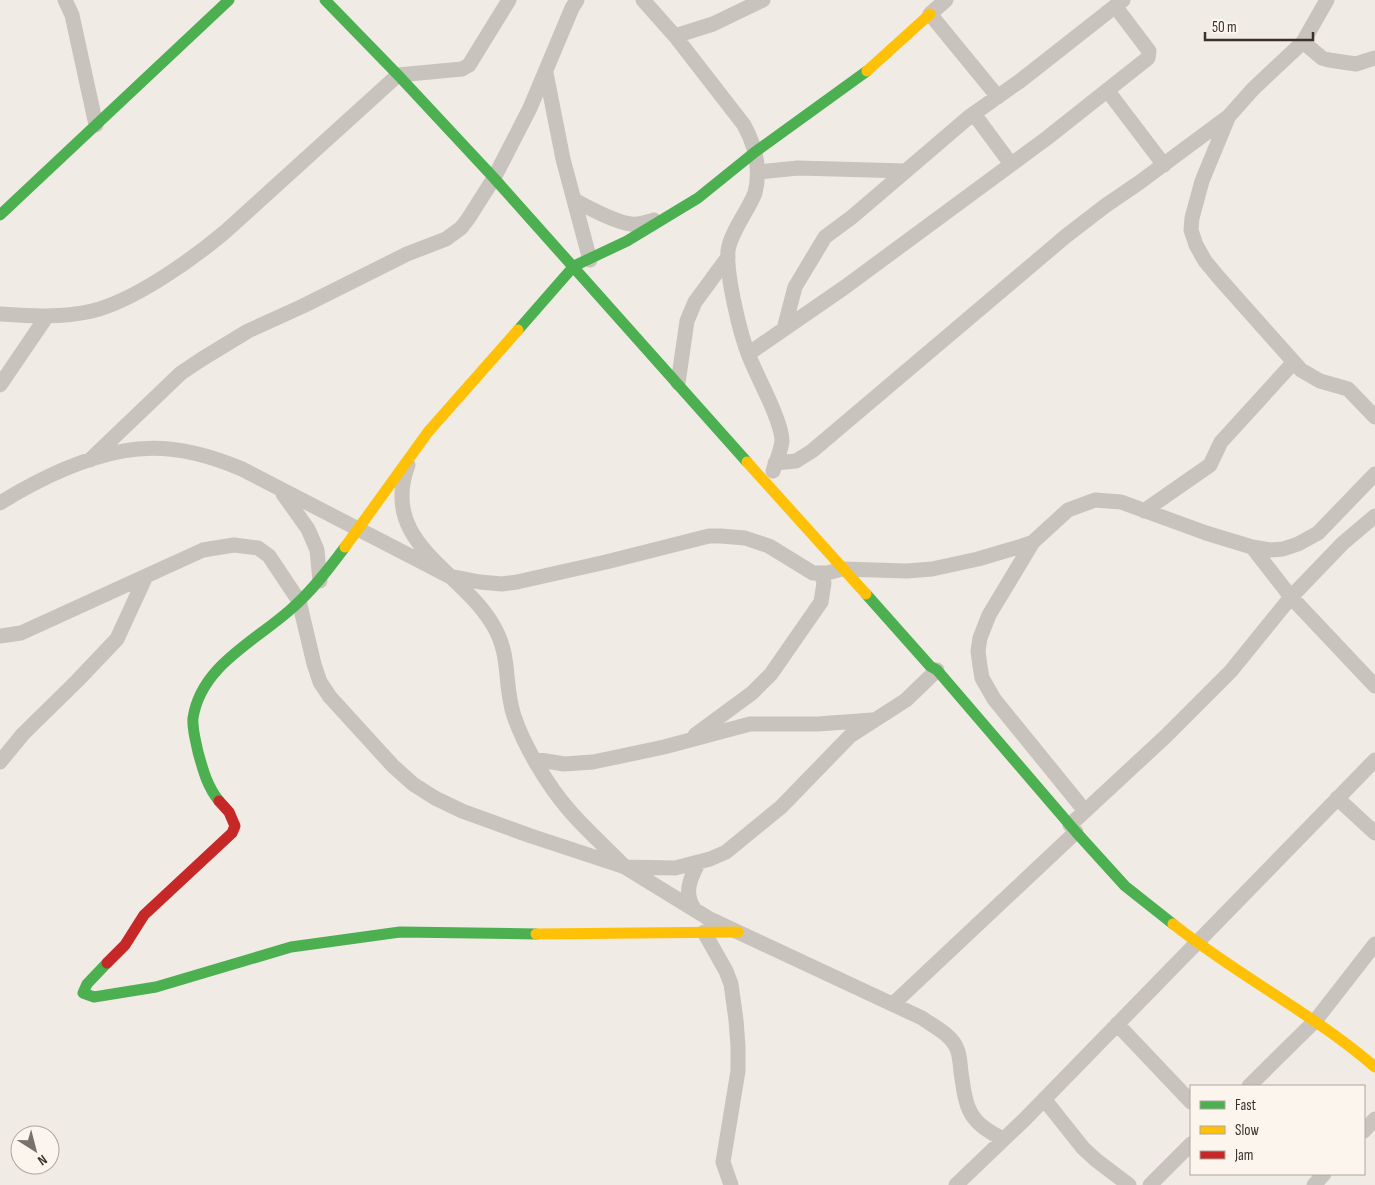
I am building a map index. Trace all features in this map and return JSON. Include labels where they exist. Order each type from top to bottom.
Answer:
[{"type":"street","points":[[65,0],[72,16],[96,125]]},
{"type":"street","points":[[0,215],[229,0]]},
{"type":"street","points":[[325,0],[398,75],[574,266],[842,569],[930,666],[937,670],[1125,886],[1197,943],[1315,1020],[1375,1067]]},
{"type":"street","points":[[0,314],[47,316],[92,311],[118,302],[171,272],[202,250],[248,212],[398,75],[462,69],[469,65],[509,0]]},
{"type":"street","points":[[89,461],[181,373],[198,361],[248,331],[407,254],[437,243],[454,234],[468,219],[494,178],[530,108],[577,0]]},
{"type":"street","points":[[643,0],[675,36],[744,125],[755,152],[758,172],[755,193],[730,242],[728,258],[736,310],[748,354],[781,434],[781,446],[770,487]]},
{"type":"street","points":[[675,36],[719,21],[764,0]]},
{"type":"street","points":[[738,932],[567,934],[400,932],[291,947],[156,987],[94,997],[84,993],[84,988],[87,984],[125,945],[144,915],[232,833],[235,826],[233,819],[205,778],[196,743],[194,720],[198,700],[209,679],[240,647],[289,611],[320,581],[416,447],[574,266],[627,241],[698,198],[755,152],[860,77],[946,0]]},
{"type":"street","points":[[775,463],[796,461],[812,451],[1066,236],[1229,116],[1253,89],[1303,42],[1327,0]]},
{"type":"street","points":[[748,354],[784,329],[853,281],[1011,164],[1148,58],[1150,54],[1119,3],[1020,81],[974,114],[822,240],[795,287],[784,329]]},
{"type":"street","points":[[930,14],[998,97]]},
{"type":"street","points":[[1303,42],[1322,58],[1330,60],[1356,64],[1375,58]]},
{"type":"street","points":[[546,73],[563,159],[590,260]]},
{"type":"street","points":[[1107,90],[1164,165]]},
{"type":"street","points":[[974,114],[1011,164]]},
{"type":"street","points":[[1229,116],[1202,181],[1192,218],[1191,230],[1196,245],[1205,261],[1293,363],[1309,376],[1348,389],[1375,417]]},
{"type":"street","points":[[758,172],[798,168],[906,171]]},
{"type":"street","points":[[574,200],[632,224],[644,223],[677,212]]},
{"type":"street","points":[[678,383],[687,321],[694,302],[728,258]]},
{"type":"street","points":[[0,385],[47,316]]},
{"type":"street","points":[[1144,511],[1210,465],[1221,442],[1293,363]]},
{"type":"street","points":[[416,447],[403,482],[404,512],[413,536],[481,608],[502,642],[507,662],[509,698],[513,711],[534,759],[550,786],[570,811],[625,867],[675,868],[726,852],[781,807],[850,736],[906,700],[937,670]]},
{"type":"street","points":[[0,502],[28,486],[89,461],[123,451],[148,449],[177,450],[222,461],[279,488],[450,576],[491,584],[517,582],[709,536],[745,538],[758,542],[769,546],[813,573],[821,574],[842,569],[907,571],[932,569],[978,559],[1033,542]]},
{"type":"street","points":[[1085,811],[994,699],[982,678],[978,651],[980,638],[989,615],[1033,542],[1068,510],[1095,500],[1121,502],[1206,533],[1252,547],[1270,550],[1283,549],[1318,533],[1375,474]]},
{"type":"street","points":[[279,488],[308,528],[317,550],[320,581]]},
{"type":"street","points":[[894,1004],[1073,828],[1085,811],[1166,736],[1231,671],[1291,597],[1343,543],[1375,516]]},
{"type":"street","points":[[0,636],[21,633],[203,550],[234,545],[258,548],[269,556],[299,601],[306,636],[320,682],[330,697],[393,766],[413,784],[435,798],[462,811],[625,867],[696,910],[738,932],[922,1018],[940,1030],[957,1047],[965,1101],[971,1114],[988,1132],[1004,1139]]},
{"type":"street","points":[[1252,547],[1291,597],[1375,686]]},
{"type":"street","points":[[687,740],[752,693],[767,678],[821,602],[824,583],[821,574]]},
{"type":"street","points":[[0,762],[23,734],[117,639],[146,576]]},
{"type":"street","points":[[534,759],[564,764],[593,762],[750,724],[818,724],[873,720]]},
{"type":"street","points":[[956,1185],[1118,1024],[1375,760]]},
{"type":"street","points":[[1337,798],[1375,832]]},
{"type":"street","points":[[696,910],[690,901],[688,888],[699,862]]},
{"type":"street","points":[[704,932],[726,971],[731,984],[736,1020],[738,1071],[723,1162],[731,1185]]},
{"type":"street","points":[[1250,1085],[1315,1020],[1375,944]]},
{"type":"street","points":[[1118,1024],[1190,1101]]},
{"type":"street","points":[[1044,1099],[1083,1148],[1129,1185]]},
{"type":"street","points":[[1365,1130],[1375,1119]]},
{"type":"street","points":[[1150,1185],[1190,1145]]},
{"type":"street","points":[[1314,1185],[1323,1175]]},
{"type":"traffic: fast","points":[[0,215],[229,0]]},
{"type":"traffic: fast","points":[[325,0],[494,178],[747,462]]},
{"type":"traffic: fast","points":[[518,330],[574,266],[627,241],[698,198],[755,152],[867,71]]},
{"type":"traffic: fast","points":[[219,801],[211,790],[206,778],[195,740],[193,718],[198,700],[206,684],[218,669],[231,656],[298,603],[345,547]]},
{"type":"traffic: fast","points":[[866,594],[930,666],[937,670],[1076,832],[1125,886],[1173,924]]},
{"type":"traffic: fast","points":[[107,963],[87,984],[83,993],[94,997],[156,987],[291,947],[400,932],[536,934]]},
{"type":"traffic: slow","points":[[867,71],[930,14]]},
{"type":"traffic: slow","points":[[345,547],[428,432],[518,330]]},
{"type":"traffic: slow","points":[[747,462],[866,594]]},
{"type":"traffic: slow","points":[[1173,924],[1197,943],[1326,1029],[1375,1067]]},
{"type":"traffic: slow","points":[[536,934],[738,932]]},
{"type":"traffic: jam","points":[[107,963],[125,945],[144,915],[232,833],[235,826],[229,812],[219,801]]}]
